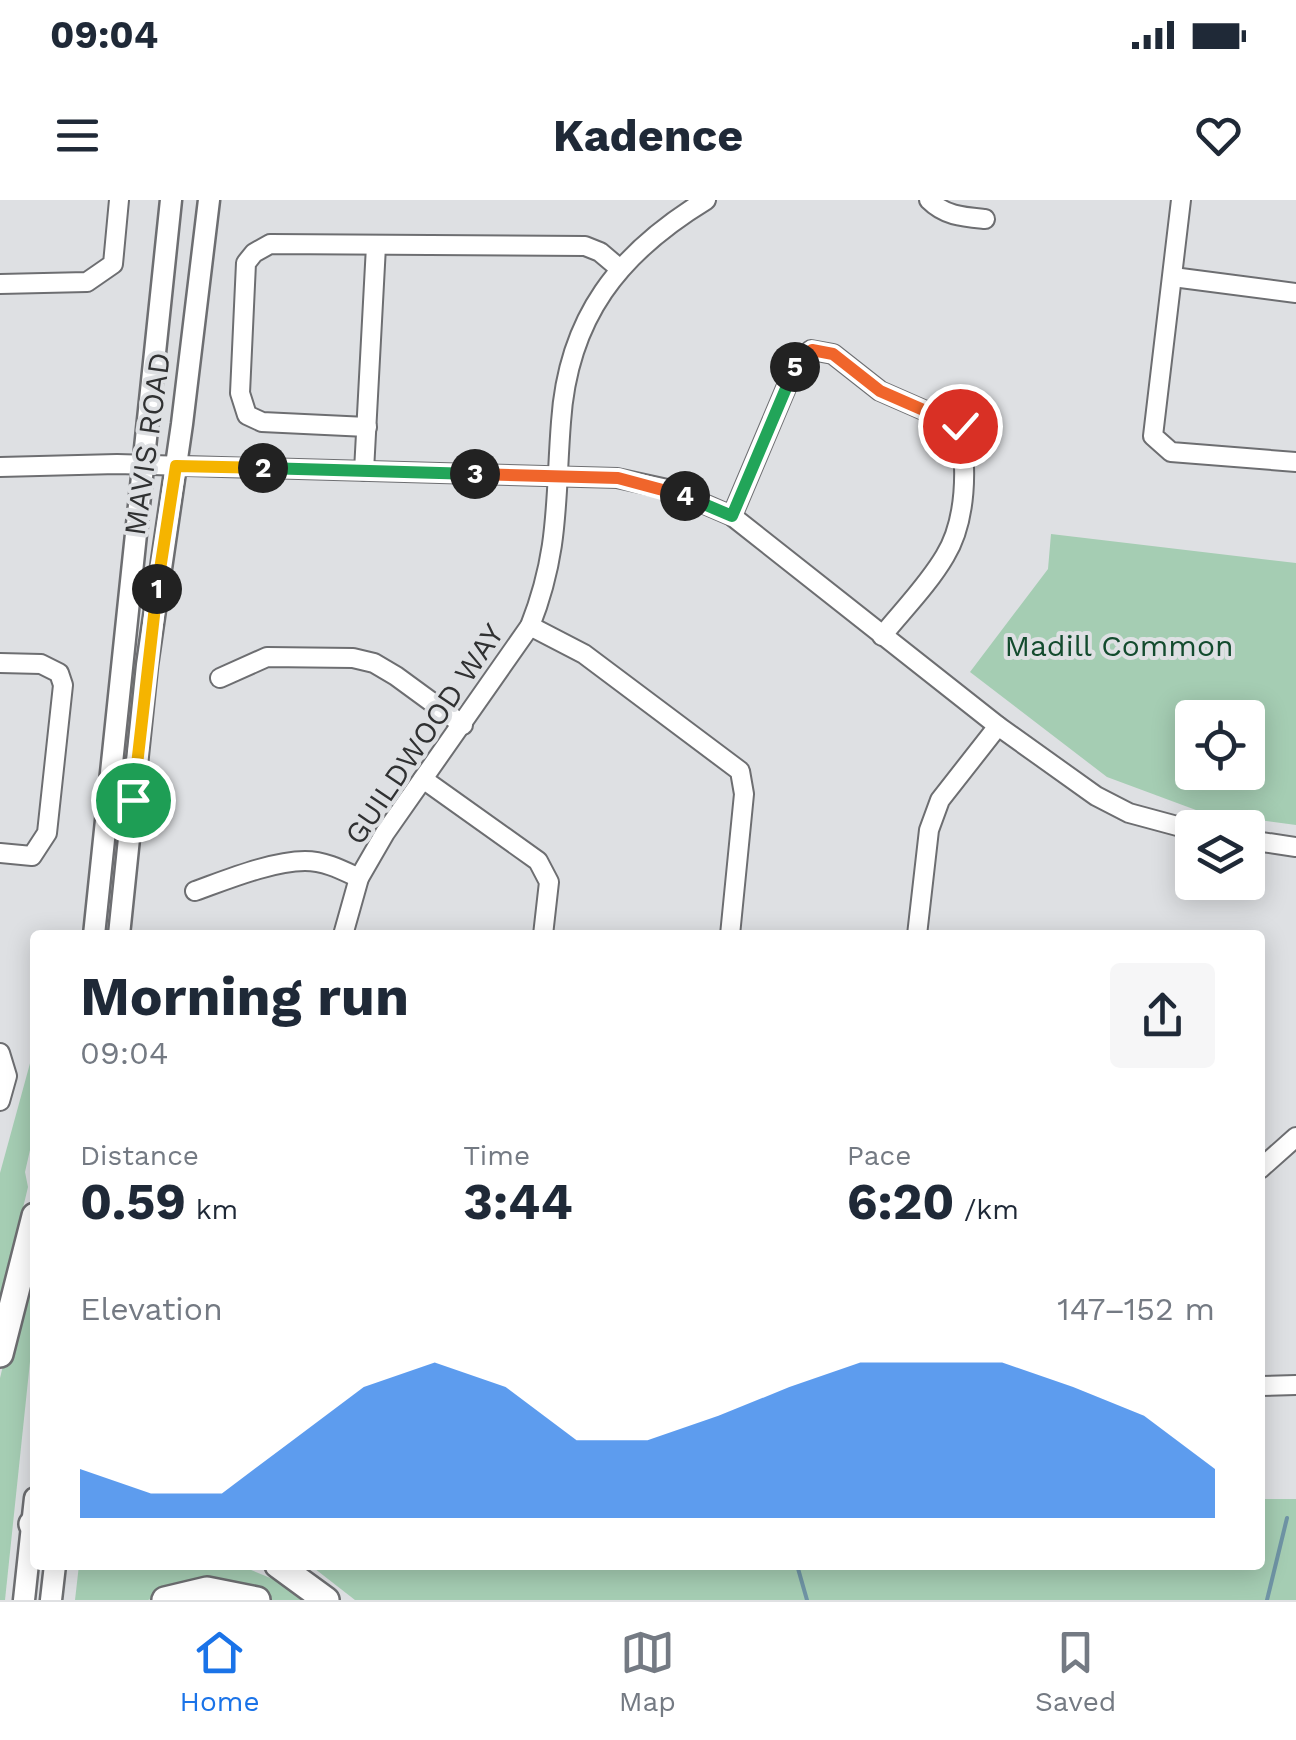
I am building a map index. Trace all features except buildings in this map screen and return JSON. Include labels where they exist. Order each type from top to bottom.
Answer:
[{"type":"highway","points":[[0,1354],[30,1236]]},
{"type":"highway","points":[[285,1570],[326,1600]]},
{"type":"highway","points":[[165,1600],[207,1590],[258,1600]]},
{"type":"main road","name":"MAVIS ROAD","points":[[95,930],[171,200]]},
{"type":"main road","name":"MAVIS ROAD","points":[[120,930],[147,665],[209,200]]},
{"type":"main road","points":[[24,1600],[30,1554]]},
{"type":"main road","points":[[52,1600],[55,1570]]},
{"type":"street","points":[[0,284],[87,282],[112,264],[118,200]]},
{"type":"street","name":"GUILDWOOD WAY","points":[[344,930],[360,878],[385,833],[530,626],[545,588],[554,548],[561,419],[568,371],[595,304],[619,268],[656,233],[706,200]]},
{"type":"street","points":[[930,200],[939,210],[956,216],[985,219]]},
{"type":"street","points":[[1181,200],[1153,436],[1171,452],[1296,462]]},
{"type":"street","points":[[367,427],[262,422],[246,415],[240,393],[242,337],[246,262],[254,253],[270,244],[586,246],[619,268]]},
{"type":"street","points":[[364,471],[376,246]]},
{"type":"street","points":[[1172,277],[1296,293]]},
{"type":"street","points":[[732,516],[797,362],[812,350],[833,354],[880,391],[960,426],[966,459],[958,525],[947,554],[882,636]]},
{"type":"street","points":[[0,468],[143,464],[559,476],[618,478],[672,490],[732,516],[758,534],[998,726],[1096,796],[1129,813],[1175,825]]},
{"type":"street","points":[[530,626],[584,654],[740,771],[744,794],[730,930]]},
{"type":"street","points":[[220,678],[267,656],[353,658],[374,663],[396,676],[463,725]]},
{"type":"street","points":[[0,662],[41,664],[59,674],[63,685],[46,833],[32,856],[0,853]]},
{"type":"street","points":[[918,930],[928,830],[940,800],[998,726]]},
{"type":"street","points":[[423,780],[538,861],[549,882],[544,930]]},
{"type":"street","points":[[1265,842],[1296,847]]},
{"type":"street","points":[[195,891],[234,877],[303,861],[328,864],[360,878]]},
{"type":"street","points":[[0,1053],[7,1076],[0,1101]]},
{"type":"street","points":[[1265,1165],[1296,1137]]},
{"type":"street","points":[[1265,1386],[1296,1385]]},
{"type":"green space","name":"Madill Common","points":[[1051,534],[1296,563],[1296,825],[1265,821],[1265,810],[1196,810],[1107,777],[970,672],[1048,569]]},
{"type":"green space","points":[[30,1063],[30,1150],[25,1172],[28,1187],[0,1304],[0,1173]]},
{"type":"green space","points":[[30,1255],[30,1362],[5,1600],[0,1600],[0,1378]]},
{"type":"green space","points":[[1265,1499],[1296,1499],[1296,1600],[355,1600],[316,1570],[1265,1570]]},
{"type":"green space","points":[[78,1570],[251,1570],[280,1582],[302,1600],[272,1600],[237,1586],[191,1584],[148,1600],[75,1600]]},
{"type":"waterway","points":[[1267,1600],[1287,1518]]},
{"type":"waterway","points":[[798,1570],[807,1600]]},
{"type":"route","points":[[133,800],[147,665],[176,466],[618,478],[672,490],[732,516],[797,362],[812,350],[833,354],[880,391],[960,426]]}]
